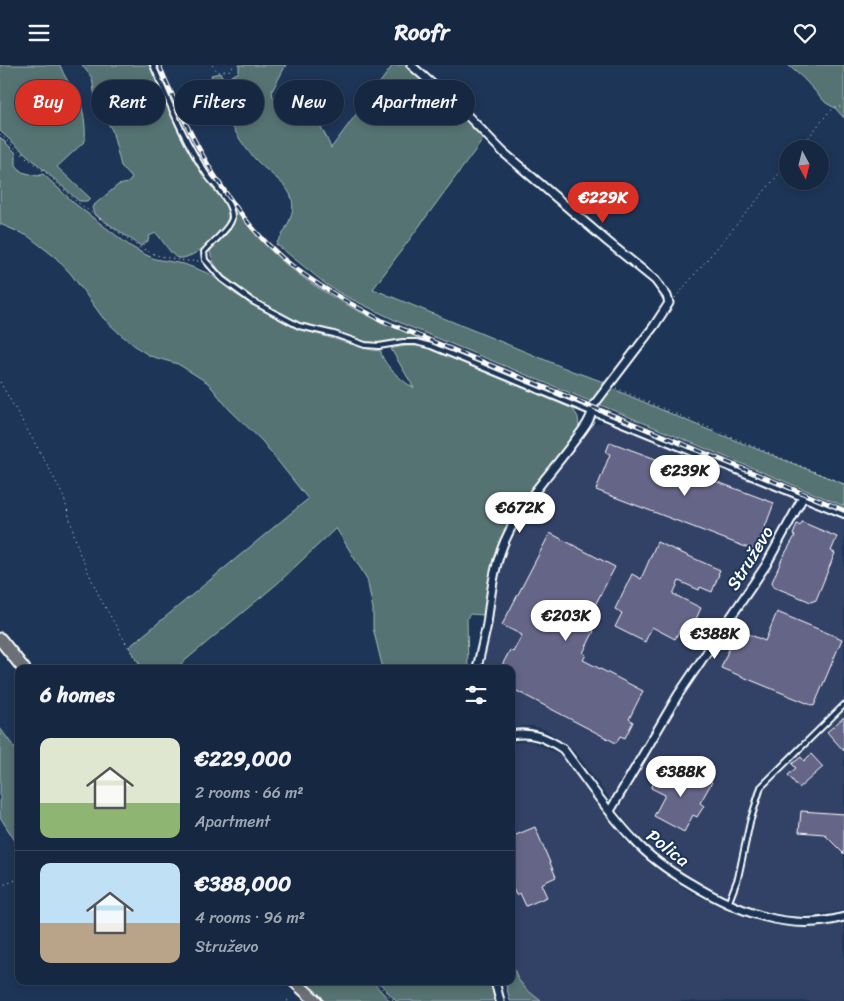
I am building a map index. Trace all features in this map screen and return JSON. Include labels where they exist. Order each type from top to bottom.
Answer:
[{"type":"main road","points":[[0,639],[21,665]]},
{"type":"main road","points":[[298,985],[316,1001]]},
{"type":"street","points":[[411,65],[465,113],[503,152],[601,236],[656,280],[667,296],[669,303],[654,326],[593,406],[593,413],[584,428],[528,501],[509,531],[498,559],[491,589],[478,665]]},
{"type":"street","name":"Struževo","points":[[610,811],[678,695],[766,565],[802,499]]},
{"type":"street","name":"Polica","points":[[515,734],[536,735],[550,739],[563,749],[632,839],[672,872],[713,897],[748,913],[770,919],[820,921],[844,917]]},
{"type":"street","points":[[496,985],[500,1001]]},
{"type":"lane","points":[[153,65],[175,116],[202,168],[232,212],[232,219],[226,229],[217,236],[204,252],[205,260],[222,279],[252,301],[299,326],[365,345],[379,346],[416,343],[431,346],[844,515]]},
{"type":"lane","points":[[728,904],[738,877],[750,822],[761,787],[844,705]]},
{"type":"path","points":[[212,65],[218,72],[231,70],[234,65]]},
{"type":"path","points":[[806,140],[836,106],[844,109]]},
{"type":"path","points":[[0,133],[78,203],[139,247],[156,255],[173,259],[187,261],[205,260]]},
{"type":"path","points":[[669,303],[779,174]]},
{"type":"path","points":[[0,382],[64,498],[80,552],[100,598],[138,665]]},
{"type":"path","points":[[609,384],[650,403],[844,483]]},
{"type":"path","points":[[0,887],[15,881]]},
{"type":"path","points":[[379,985],[394,1001]]},
{"type":"shaded area","points":[[603,422],[618,427],[844,518],[844,910],[797,916],[772,912],[748,907],[706,886],[658,854],[630,827],[577,754],[567,745],[547,730],[532,726],[515,727],[515,665],[485,665],[495,590],[504,549],[516,526],[593,425]]},
{"type":"shaded area","points":[[530,741],[560,755],[578,775],[623,838],[643,858],[692,893],[747,918],[777,926],[809,926],[830,924],[844,920],[844,1001],[541,1001],[526,989],[518,979],[515,971],[515,743]]},
{"type":"green space","points":[[0,65],[60,65],[68,80],[15,80],[15,125],[81,125],[81,105],[84,118],[85,141],[57,167],[90,198],[87,201],[79,201],[0,131]]},
{"type":"green space","points":[[82,65],[150,65],[157,80],[92,80]]},
{"type":"green space","points":[[239,65],[286,65],[278,80],[274,80],[272,91],[274,98],[274,125],[320,125],[331,148],[354,117],[354,125],[474,125],[485,137],[373,289],[607,384],[592,402],[403,324],[343,295],[327,285],[276,244],[288,225],[292,210],[292,198],[278,180],[246,148],[232,125],[264,125],[264,80],[225,80],[239,72]]},
{"type":"green space","points":[[393,65],[407,65],[424,80],[382,80]]},
{"type":"green space","points":[[788,65],[844,65],[844,118],[835,108],[826,103]]},
{"type":"green space","points":[[220,73],[225,80],[213,80],[211,75]]},
{"type":"green space","points":[[165,99],[175,125],[177,125],[192,156],[227,207],[228,213],[224,227],[202,249],[185,258],[178,258],[156,233],[149,236],[148,241],[141,246],[94,214],[92,207],[94,205],[118,185],[128,183],[132,178],[121,166],[112,130],[109,125],[165,125]]},
{"type":"green space","points":[[0,137],[16,153],[16,165],[22,172],[38,176],[43,174],[75,204],[130,246],[155,259],[184,264],[210,274],[235,294],[293,327],[381,351],[389,366],[399,377],[414,388],[391,349],[409,346],[428,348],[573,409],[578,417],[579,427],[508,527],[503,538],[492,570],[484,615],[470,614],[467,618],[468,665],[382,665],[373,628],[373,609],[367,579],[336,528],[278,583],[180,665],[140,665],[129,647],[308,499],[262,441],[229,409],[208,383],[178,364],[150,356],[139,349],[103,318],[71,274],[55,257],[28,236],[0,224]]},
{"type":"green space","points":[[236,209],[272,252],[316,287],[365,314],[417,337],[416,339],[377,343],[361,341],[297,322],[272,311],[245,294],[222,274],[214,263],[210,252],[216,241],[233,223],[234,211]]},
{"type":"green space","points":[[611,388],[699,426],[844,484],[844,506],[598,404]]},
{"type":"green space","points":[[0,728],[15,749],[15,841],[0,817]]},
{"type":"green space","points":[[515,971],[518,979],[526,989],[541,1001],[510,1001],[506,985],[515,985]]},
{"type":"green space","points":[[308,985],[376,985],[390,1001],[325,1001]]},
{"type":"green space","points":[[382,985],[491,985],[495,1001],[396,1001]]},
{"type":"building","points":[[610,442],[774,503],[756,551],[596,490],[610,454],[606,452]]},
{"type":"building","points":[[802,522],[837,537],[831,551],[835,553],[816,600],[811,602],[774,587],[772,582],[795,536],[793,535],[797,524],[800,526]]},
{"type":"building","points":[[550,533],[615,567],[584,626],[594,631],[583,653],[586,655],[583,660],[643,691],[629,719],[633,722],[625,738],[620,736],[616,743],[515,690],[515,665],[502,665],[510,650],[513,652],[522,635],[502,625]]},
{"type":"building","points":[[657,542],[720,570],[712,592],[700,587],[699,590],[679,581],[673,594],[701,608],[690,632],[681,627],[675,639],[652,627],[645,642],[615,627],[622,613],[615,609],[632,574],[641,579]]},
{"type":"building","points":[[777,612],[842,639],[814,706],[721,668],[737,629],[765,641]]},
{"type":"building","points":[[844,717],[844,751],[827,732]]},
{"type":"building","points":[[811,754],[823,767],[799,788],[788,775],[796,768],[792,764],[801,757],[804,761]]},
{"type":"building","points":[[681,765],[712,782],[700,803],[704,806],[697,817],[693,815],[684,832],[654,816],[665,795],[651,788],[657,777],[670,785]]},
{"type":"building","points":[[801,811],[844,814],[844,854],[824,834],[799,832]]},
{"type":"building","points":[[535,827],[556,877],[541,884],[547,897],[526,906],[520,893],[516,895],[515,893],[515,835]]},
{"type":"railway","points":[[159,65],[184,120],[232,202],[272,248],[316,283],[383,321],[844,510]]}]
